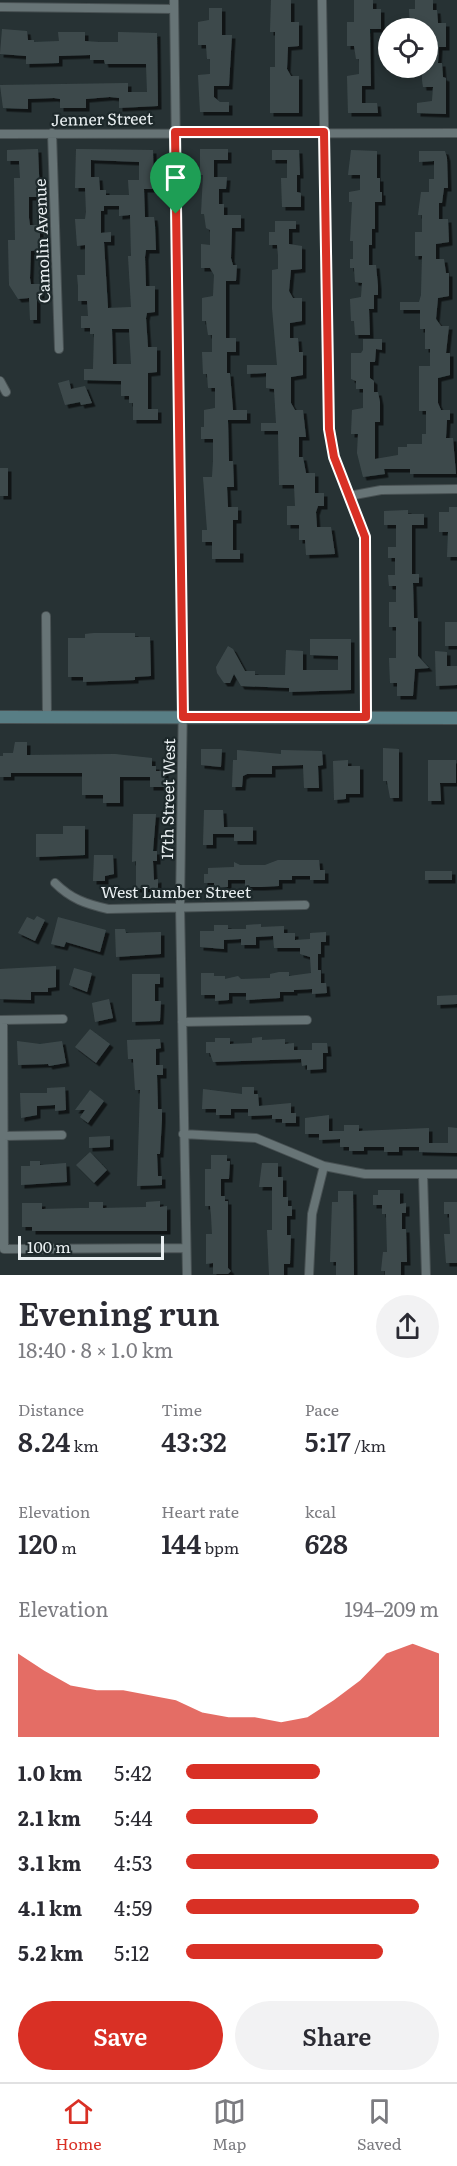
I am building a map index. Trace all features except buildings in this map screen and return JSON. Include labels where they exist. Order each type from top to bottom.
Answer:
[{"type":"street","points":[[322,0],[329,429],[334,457],[365,537],[366,717]]},
{"type":"street","points":[[0,7],[43,4],[174,4]]},
{"type":"street","name":"17th Street West","points":[[174,4],[183,717],[180,906],[187,1275]]},
{"type":"street","name":"Jenner Street","points":[[0,134],[324,132],[457,134]]},
{"type":"street","name":"Camolin Avenue","points":[[52,133],[59,349]]},
{"type":"street","points":[[0,381],[6,392]]},
{"type":"street","points":[[349,496],[381,490],[457,489]]},
{"type":"street","points":[[46,616],[47,717]]},
{"type":"street","points":[[0,717],[457,718]]},
{"type":"street","name":"West Lumber Street","points":[[55,883],[68,896],[84,904],[108,909],[180,906],[305,906]]},
{"type":"street","points":[[63,1019],[1,1020],[4,1249],[186,1248]]},
{"type":"street","points":[[182,1022],[307,1020]]},
{"type":"street","points":[[183,1134],[256,1138],[324,1166],[365,1174],[457,1174]]},
{"type":"street","points":[[3,1136],[62,1135]]},
{"type":"street","points":[[309,1275],[312,1214],[324,1166]]},
{"type":"street","points":[[423,1174],[426,1275]]},
{"type":"route","points":[[175,132],[324,132],[329,429],[334,457],[362,524],[365,537],[366,717],[183,717],[176,214],[175,132]]}]
